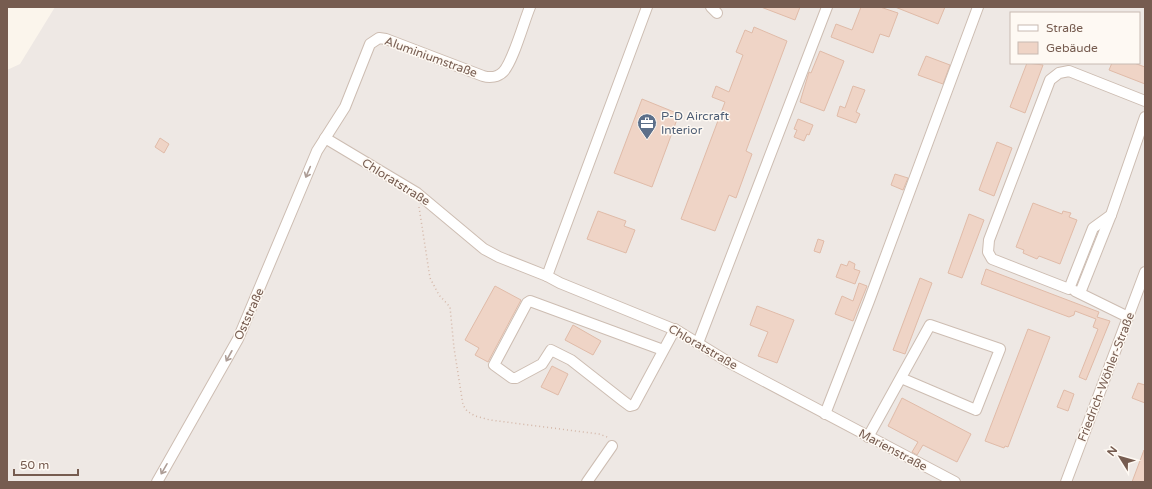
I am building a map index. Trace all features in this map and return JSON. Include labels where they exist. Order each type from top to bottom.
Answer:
[{"type":"street","name":"Aluminiumstraße","points":[[325,138],[346,107],[368,47],[372,41],[379,38],[386,39],[483,76],[493,77],[503,72],[508,66],[530,7]]},
{"type":"street","points":[[547,276],[647,7]]},
{"type":"street","points":[[698,343],[827,7]]},
{"type":"street","points":[[828,416],[978,7]]},
{"type":"street","points":[[1128,317],[1080,293],[992,259],[988,252],[989,240],[1046,88],[1054,76],[1063,71],[1069,71],[1145,101]]},
{"type":"street","points":[[1080,293],[1111,215],[1145,117]]},
{"type":"street","name":"Chloratstraße","points":[[325,138],[418,193],[484,249],[505,260],[675,329],[730,363],[828,416]]},
{"type":"street","name":"Oststraße","points":[[157,482],[238,339],[317,151],[325,138]]},
{"type":"street","points":[[1069,289],[1094,228],[1111,215]]},
{"type":"street","name":"Friedrich-Wöhler-Straße","points":[[1066,482],[1145,272]]},
{"type":"street","points":[[663,350],[594,323],[530,301],[527,303],[494,366],[512,378],[516,378],[542,364],[551,350],[571,360],[630,406],[634,405],[675,329]]},
{"type":"street","points":[[868,437],[930,325],[1000,349],[976,410],[901,378]]},
{"type":"street","name":"Marienstraße","points":[[828,416],[955,482]]},
{"type":"street","points":[[587,482],[612,446]]},
{"type":"path","points":[[418,193],[430,278],[439,294],[450,307],[458,381],[463,406],[467,411],[475,416],[490,420],[607,436],[612,439],[612,446]]},
{"type":"shaded area","points":[[55,7],[1145,7],[1145,482],[7,482],[7,70],[20,64]]},
{"type":"building","points":[[761,7],[800,7],[795,20]]},
{"type":"building","points":[[861,7],[880,7],[898,13],[889,37],[880,34],[873,53],[831,37],[836,24],[852,30]]},
{"type":"building","points":[[895,7],[945,7],[938,24]]},
{"type":"building","points":[[754,27],[787,41],[746,151],[752,154],[736,198],[729,195],[715,231],[681,219],[725,102],[712,97],[716,86],[729,92],[743,55],[736,52],[745,30],[752,33]]},
{"type":"building","points":[[820,51],[844,61],[824,111],[800,102],[809,72],[811,73]]},
{"type":"building","points":[[926,56],[950,65],[943,84],[918,75]]},
{"type":"building","points":[[1027,64],[1043,65],[1025,113],[1010,107]]},
{"type":"building","points":[[1112,64],[1137,64],[1145,67],[1145,84],[1109,70]]},
{"type":"building","points":[[853,86],[865,90],[856,112],[860,114],[856,123],[837,116],[840,106],[845,108]]},
{"type":"building","points":[[642,99],[679,114],[652,187],[614,173]]},
{"type":"building","points":[[798,119],[813,125],[809,135],[807,134],[804,141],[794,137],[797,130],[794,129]]},
{"type":"building","points":[[160,138],[169,144],[164,153],[155,147]]},
{"type":"building","points":[[997,142],[1012,148],[994,196],[979,190]]},
{"type":"building","points":[[895,174],[908,178],[903,190],[891,185]]},
{"type":"building","points":[[1033,203],[1062,214],[1063,211],[1071,213],[1069,217],[1077,220],[1060,264],[1039,256],[1037,259],[1023,253],[1024,250],[1016,247]]},
{"type":"building","points":[[598,211],[626,221],[624,226],[635,230],[626,253],[587,239]]},
{"type":"building","points":[[969,214],[984,220],[962,278],[948,273]]},
{"type":"building","points":[[818,239],[824,241],[820,253],[814,251]]},
{"type":"building","points":[[849,261],[855,264],[854,269],[860,271],[855,284],[836,277],[841,264],[847,266]]},
{"type":"building","points":[[986,269],[1099,312],[1097,317],[1110,321],[1086,380],[1079,377],[1098,329],[1093,327],[1096,319],[1075,311],[1074,315],[1069,317],[981,284]]},
{"type":"building","points":[[920,278],[932,283],[905,354],[893,350]]},
{"type":"building","points":[[859,283],[867,286],[853,321],[835,314],[842,296],[853,301]]},
{"type":"building","points":[[495,286],[521,300],[488,362],[475,355],[479,348],[465,340]]},
{"type":"building","points":[[757,306],[794,320],[777,363],[758,356],[768,332],[750,325]]},
{"type":"building","points":[[573,325],[601,341],[593,355],[565,340]]},
{"type":"building","points":[[1028,329],[1050,337],[1008,447],[1005,446],[1004,448],[985,441]]},
{"type":"building","points":[[552,366],[568,374],[558,395],[541,387]]},
{"type":"building","points":[[1138,383],[1145,385],[1145,403],[1132,398]]},
{"type":"building","points":[[1064,390],[1074,394],[1068,411],[1057,407]]},
{"type":"building","points":[[902,398],[971,434],[957,462],[923,445],[917,455],[912,452],[918,442],[888,426]]},
{"type":"building","points":[[1144,450],[1145,482],[1132,482]]},
{"type":"place","name":"P-D Aircraft Interior","points":[[647,140]]}]
